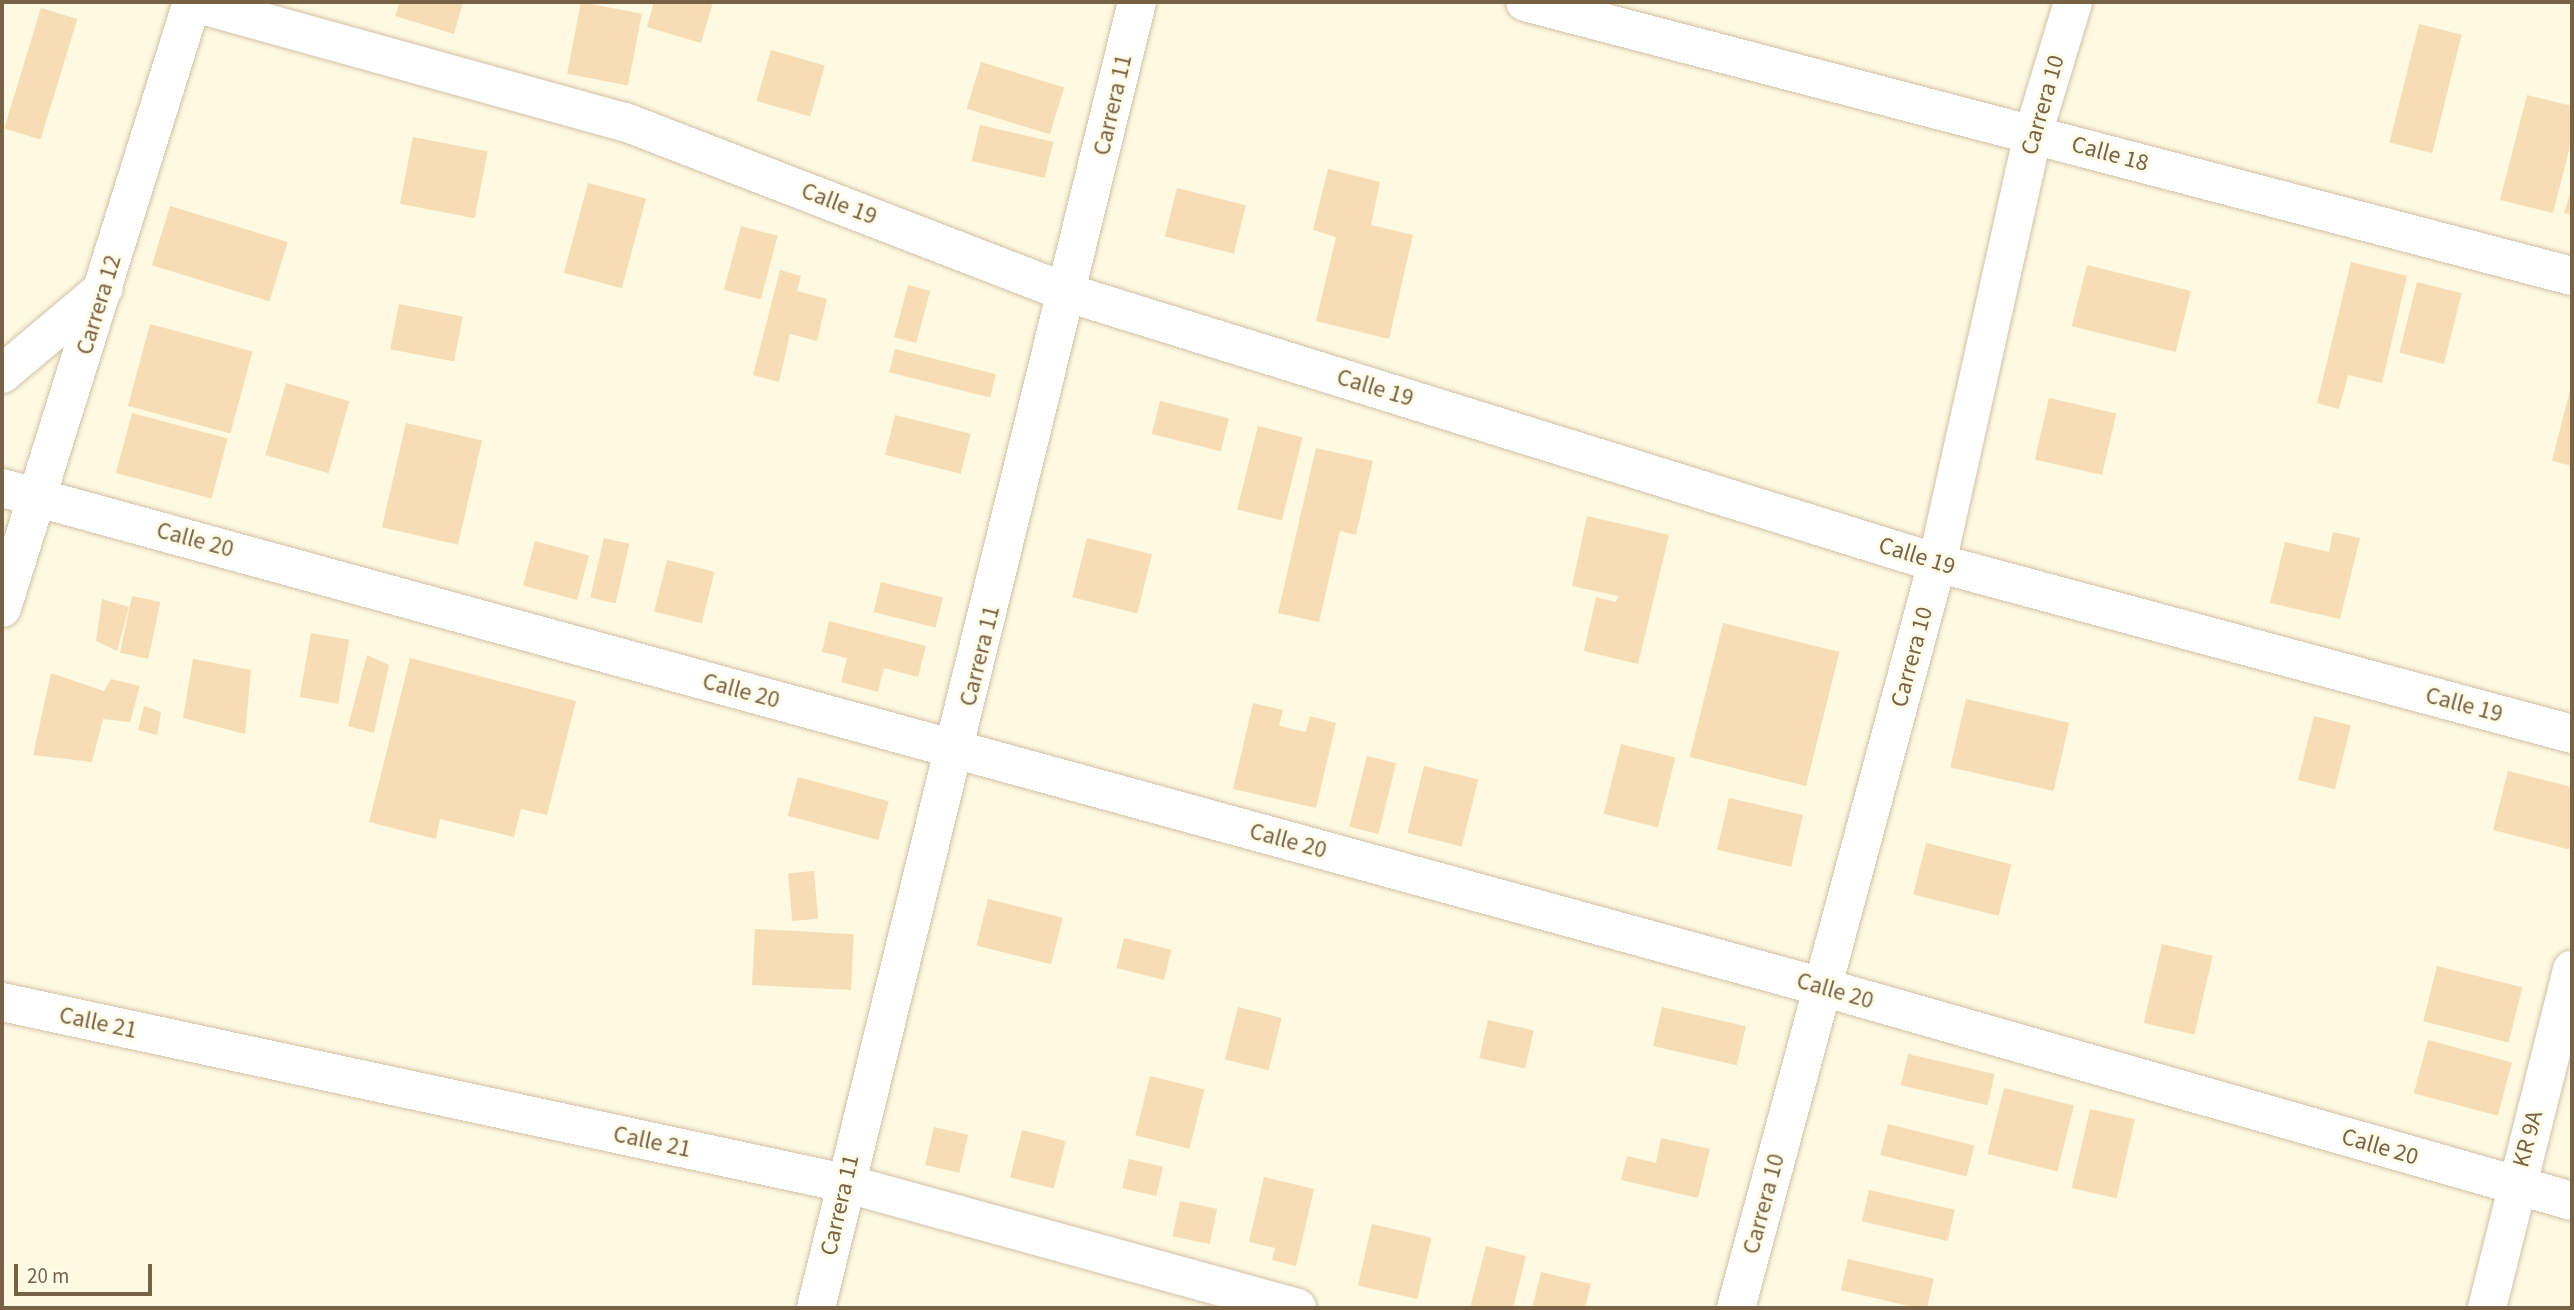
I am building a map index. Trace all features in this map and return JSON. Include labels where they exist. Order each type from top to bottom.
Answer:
[{"type":"street","name":"Calle 19","points":[[192,2],[625,121],[1068,293],[1937,563],[2572,734]]},
{"type":"street","name":"Carrera 12","points":[[2,608],[192,2]]},
{"type":"street","name":"Carrera 11","points":[[816,1308],[844,1183],[956,751],[1137,2]]},
{"type":"street","name":"Calle 18","points":[[1525,2],[2572,276]]},
{"type":"street","name":"Carrera 10","points":[[1736,1308],[1937,563],[2034,134],[2073,2]]},
{"type":"street","points":[[2,374],[104,288]]},
{"type":"street","name":"Calle 20","points":[[2,488],[1822,987],[2572,1201]]},
{"type":"street","name":"KR 9A","points":[[2487,1308],[2572,970]]},
{"type":"street","name":"Calle 21","points":[[2,1002],[844,1183],[1297,1308]]},
{"type":"building","points":[[400,2],[463,2],[454,34],[395,16]]},
{"type":"building","points":[[581,2],[642,14],[628,85],[567,74]]},
{"type":"building","points":[[654,2],[713,2],[701,43],[647,27]]},
{"type":"building","points":[[41,8],[77,19],[41,140],[4,128]]},
{"type":"building","points":[[2419,24],[2462,35],[2432,153],[2389,142]]},
{"type":"building","points":[[771,50],[825,65],[810,116],[756,101]]},
{"type":"building","points":[[981,62],[1064,87],[1050,134],[967,109]]},
{"type":"building","points":[[2527,95],[2572,106],[2572,139],[2553,213],[2500,200]]},
{"type":"building","points":[[980,125],[1053,142],[1045,178],[972,161]]},
{"type":"building","points":[[413,137],[488,152],[475,218],[400,204]]},
{"type":"building","points":[[1328,169],[1380,182],[1371,225],[1413,235],[1389,339],[1316,321],[1336,237],[1313,230]]},
{"type":"building","points":[[588,183],[646,199],[622,288],[564,273]]},
{"type":"building","points":[[2572,187],[2572,215],[2564,213]]},
{"type":"building","points":[[1177,188],[1246,205],[1234,254],[1165,237]]},
{"type":"building","points":[[170,206],[288,242],[269,301],[152,265]]},
{"type":"building","points":[[741,226],[778,236],[761,300],[724,290]]},
{"type":"building","points":[[2351,262],[2407,276],[2382,383],[2348,375],[2339,409],[2317,403]]},
{"type":"building","points":[[2087,265],[2191,291],[2176,352],[2072,326]]},
{"type":"building","points":[[780,270],[801,276],[797,291],[827,299],[817,341],[790,334],[779,382],[753,375]]},
{"type":"building","points":[[2417,282],[2462,293],[2444,364],[2399,353]]},
{"type":"building","points":[[908,285],[930,291],[916,343],[894,337]]},
{"type":"building","points":[[399,304],[463,316],[454,362],[390,349]]},
{"type":"building","points":[[150,324],[252,351],[230,434],[128,406]]},
{"type":"building","points":[[895,349],[996,374],[990,397],[889,372]]},
{"type":"building","points":[[286,383],[349,401],[329,473],[265,455]]},
{"type":"building","points":[[2572,386],[2572,466],[2552,461]]},
{"type":"building","points":[[2049,398],[2116,414],[2102,475],[2035,459]]},
{"type":"building","points":[[1160,401],[1229,418],[1221,451],[1152,434]]},
{"type":"building","points":[[132,413],[228,439],[212,499],[116,473]]},
{"type":"building","points":[[895,415],[971,434],[961,474],[885,455]]},
{"type":"building","points":[[406,423],[482,441],[458,545],[382,527]]},
{"type":"building","points":[[1258,426],[1303,437],[1282,521],[1237,509]]},
{"type":"building","points":[[1316,448],[1373,461],[1356,535],[1340,531],[1319,622],[1278,613]]},
{"type":"building","points":[[1587,516],[1669,535],[1638,664],[1584,651],[1596,597],[1616,602],[1618,596],[1572,586]]},
{"type":"building","points":[[2333,532],[2360,538],[2340,619],[2270,603],[2285,542],[2329,552]]},
{"type":"building","points":[[604,538],[629,544],[616,603],[590,597]]},
{"type":"building","points":[[1087,538],[1152,554],[1137,613],[1072,597]]},
{"type":"building","points":[[535,541],[589,555],[577,600],[523,585]]},
{"type":"building","points":[[667,560],[715,572],[702,623],[654,611]]},
{"type":"building","points":[[881,582],[943,597],[936,628],[874,612]]},
{"type":"building","points":[[132,596],[160,602],[148,659],[120,653]]},
{"type":"building","points":[[102,599],[129,607],[117,651],[96,641]]},
{"type":"building","points":[[829,621],[926,646],[918,677],[884,668],[878,692],[841,682],[847,658],[822,652]]},
{"type":"building","points":[[1723,623],[1839,652],[1806,786],[1690,757]]},
{"type":"building","points":[[311,633],[349,640],[338,704],[300,697]]},
{"type":"building","points":[[367,655],[389,665],[374,733],[348,726]]},
{"type":"building","points":[[410,658],[576,701],[547,815],[521,809],[514,837],[440,819],[436,839],[369,822]]},
{"type":"building","points":[[193,659],[251,670],[245,734],[183,718]]},
{"type":"building","points":[[51,673],[104,691],[111,679],[140,686],[130,722],[103,719],[92,762],[33,755]]},
{"type":"building","points":[[1966,699],[2069,723],[2054,791],[1950,767]]},
{"type":"building","points":[[1253,703],[1283,710],[1279,726],[1306,732],[1310,716],[1336,723],[1316,808],[1233,789]]},
{"type":"building","points":[[144,706],[161,712],[157,735],[138,730]]},
{"type":"building","points":[[2314,716],[2351,725],[2335,789],[2298,780]]},
{"type":"building","points":[[1621,744],[1675,758],[1658,827],[1604,814]]},
{"type":"building","points":[[1367,756],[1396,763],[1378,834],[1349,827]]},
{"type":"building","points":[[1424,766],[1478,780],[1462,846],[1407,833]]},
{"type":"building","points":[[2508,771],[2572,787],[2571,850],[2493,830]]},
{"type":"building","points":[[798,777],[889,801],[878,840],[788,816]]},
{"type":"building","points":[[1729,798],[1803,815],[1791,867],[1717,850]]},
{"type":"building","points":[[1926,843],[2011,864],[1999,916],[1913,894]]},
{"type":"building","points":[[814,871],[818,919],[792,921],[788,873]]},
{"type":"building","points":[[988,899],[1063,918],[1051,964],[976,946]]},
{"type":"building","points":[[755,929],[854,934],[851,990],[752,985]]},
{"type":"building","points":[[1124,938],[1172,950],[1164,980],[1117,968]]},
{"type":"building","points":[[2162,944],[2213,956],[2194,1035],[2144,1023]]},
{"type":"building","points":[[2437,966],[2522,987],[2509,1043],[2423,1021]]},
{"type":"building","points":[[1238,1007],[1282,1018],[1269,1070],[1225,1059]]},
{"type":"building","points":[[1662,1007],[1746,1026],[1737,1065],[1653,1046]]},
{"type":"building","points":[[1488,1020],[1534,1031],[1525,1069],[1479,1058]]},
{"type":"building","points":[[2428,1040],[2512,1063],[2498,1116],[2414,1093]]},
{"type":"building","points":[[1908,1054],[1995,1074],[1988,1105],[1901,1085]]},
{"type":"building","points":[[1150,1076],[1204,1090],[1190,1149],[1135,1135]]},
{"type":"building","points":[[2004,1088],[2074,1105],[2057,1171],[1988,1154]]},
{"type":"building","points":[[2090,1109],[2135,1119],[2117,1198],[2072,1188]]},
{"type":"building","points":[[1888,1124],[1974,1146],[1967,1177],[1880,1155]]},
{"type":"building","points":[[934,1127],[968,1135],[959,1173],[925,1165]]},
{"type":"building","points":[[1022,1130],[1066,1141],[1054,1188],[1010,1178]]},
{"type":"building","points":[[1661,1138],[1710,1149],[1698,1198],[1621,1180],[1627,1156],[1656,1163]]},
{"type":"building","points":[[1129,1159],[1163,1167],[1156,1196],[1122,1188]]},
{"type":"building","points":[[1264,1177],[1314,1189],[1296,1266],[1272,1260],[1275,1248],[1249,1242]]},
{"type":"building","points":[[1869,1190],[1955,1210],[1948,1241],[1862,1221]]},
{"type":"building","points":[[1180,1201],[1217,1209],[1210,1244],[1173,1236]]},
{"type":"building","points":[[1372,1224],[1431,1238],[1417,1299],[1358,1285]]},
{"type":"building","points":[[1486,1246],[1526,1256],[1513,1308],[1470,1308]]},
{"type":"building","points":[[1848,1259],[1934,1279],[1927,1308],[1841,1290]]},
{"type":"building","points":[[1541,1272],[1591,1284],[1585,1308],[1532,1308]]}]
